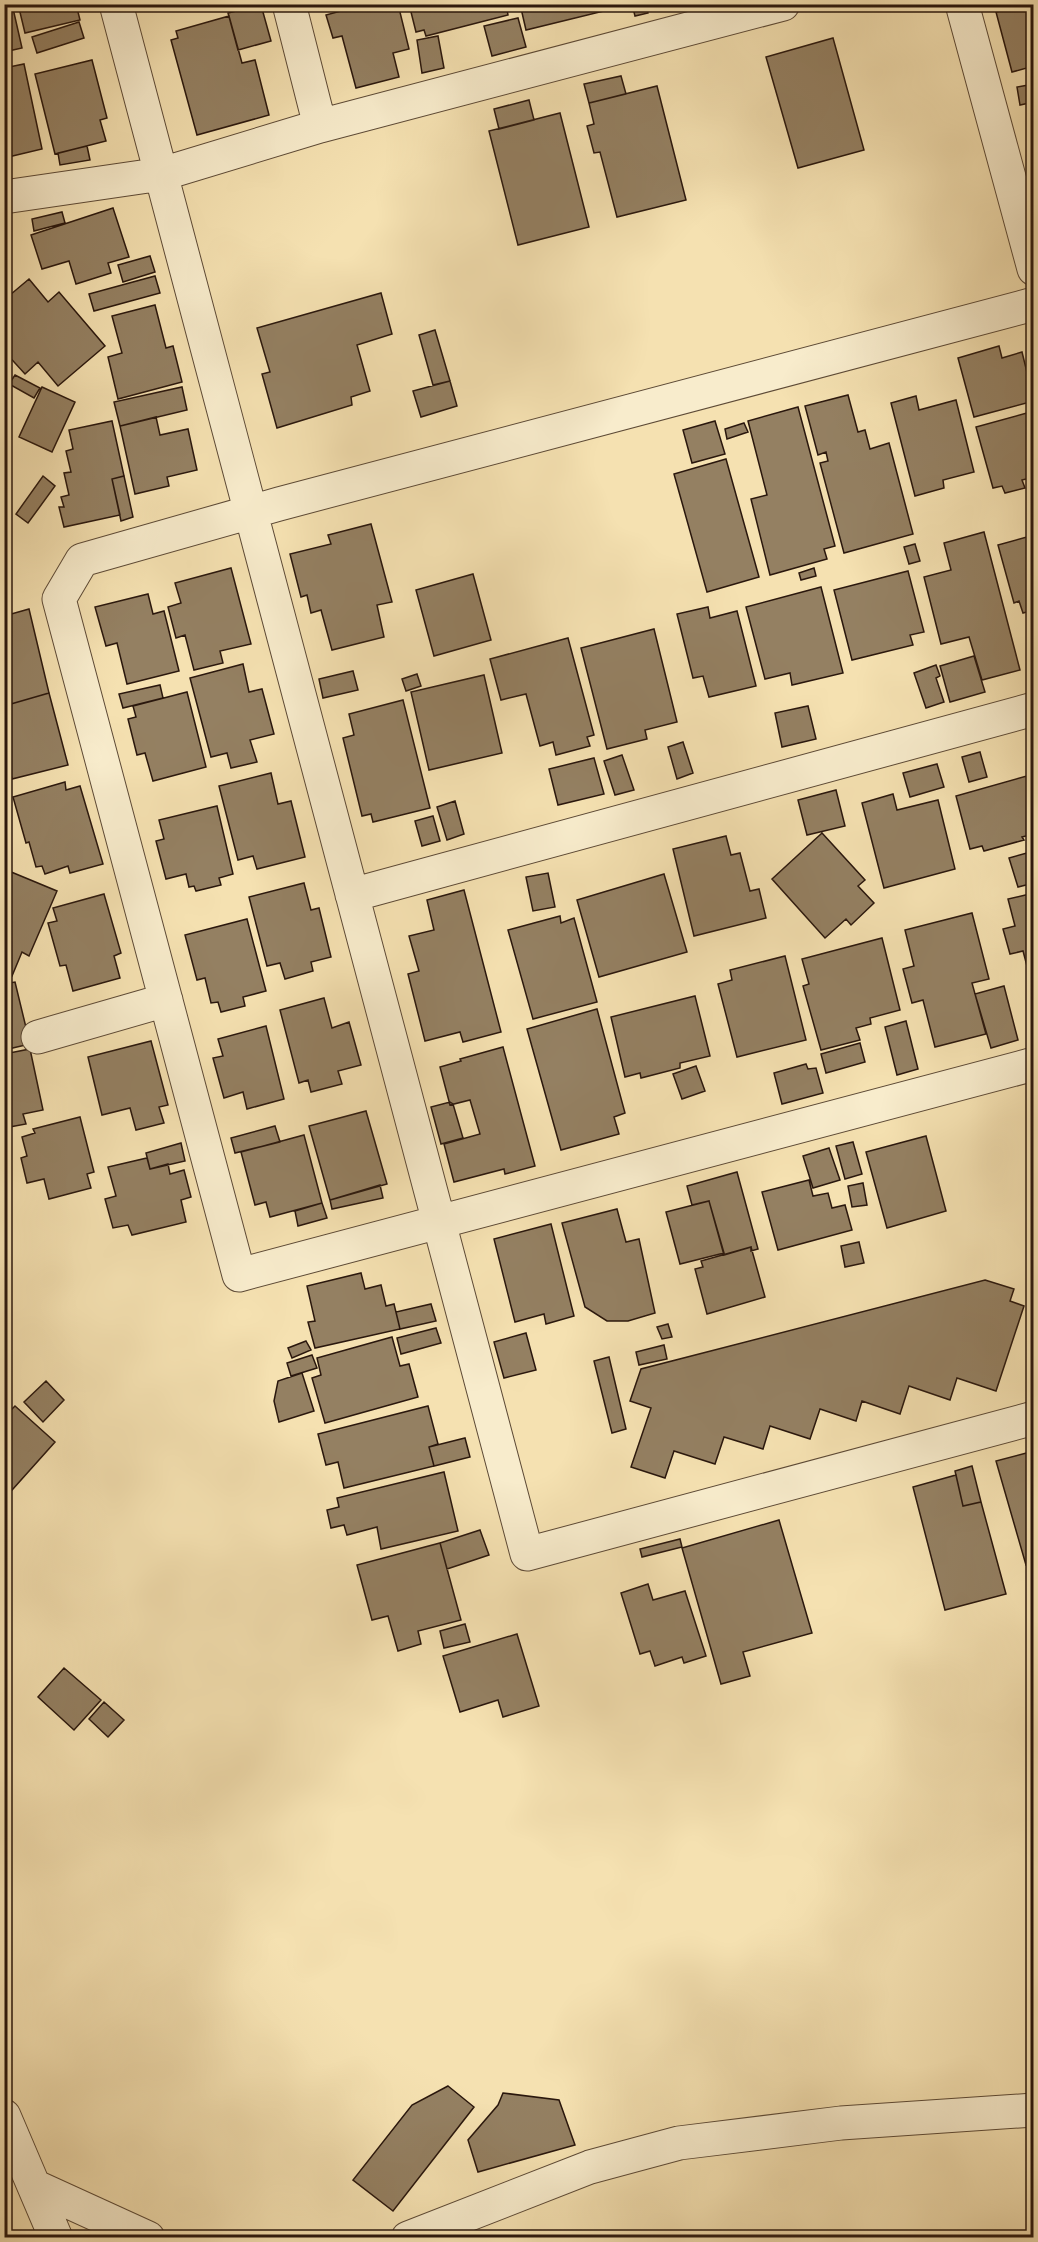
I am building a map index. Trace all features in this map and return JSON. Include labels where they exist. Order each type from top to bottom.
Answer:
[{"type":"street","points":[[116,4],[527,1554],[1034,1418]]},
{"type":"street","points":[[289,4],[320,126]]},
{"type":"street","points":[[4,197],[162,174],[320,126],[783,4]]},
{"type":"street","points":[[962,4],[1034,269]]},
{"type":"street","points":[[1034,304],[252,512],[82,560],[59,599],[239,1275],[1034,1064]]},
{"type":"street","points":[[352,895],[1034,709]]},
{"type":"street","points":[[38,1037],[166,1000]]},
{"type":"street","points":[[408,2238],[590,2167],[679,2143],[841,2123],[1034,2110]]},
{"type":"street","points":[[6,2125],[56,2238]]},
{"type":"street","points":[[34,2186],[136,2232]]},
{"type":"building","points":[[4,4],[12,4],[22,48],[4,52]]},
{"type":"building","points":[[18,4],[76,4],[80,20],[25,33]]},
{"type":"building","points":[[351,4],[398,4],[409,49],[393,53],[399,77],[356,88],[342,36],[333,38],[326,15],[352,8]]},
{"type":"building","points":[[409,4],[506,4],[508,15],[426,36],[424,30],[416,32]]},
{"type":"building","points":[[520,4],[607,4],[608,10],[526,30]]},
{"type":"building","points":[[632,4],[646,4],[648,13],[635,16]]},
{"type":"building","points":[[1034,4],[1034,66],[1012,72],[996,12]]},
{"type":"building","points":[[261,5],[271,41],[238,50],[228,13]]},
{"type":"building","points":[[229,16],[242,63],[255,60],[269,115],[197,135],[171,40],[178,38],[176,31]]},
{"type":"building","points":[[518,18],[526,47],[492,56],[484,26]]},
{"type":"building","points":[[79,22],[84,38],[37,53],[32,37]]},
{"type":"building","points":[[438,36],[444,68],[422,73],[417,40]]},
{"type":"building","points":[[833,38],[864,150],[798,168],[766,57]]},
{"type":"building","points":[[92,60],[107,118],[100,120],[106,141],[55,154],[35,74]]},
{"type":"building","points":[[24,64],[42,149],[4,158],[4,68]]},
{"type":"building","points":[[621,76],[626,94],[589,103],[584,84]]},
{"type":"building","points":[[1034,84],[1034,102],[1020,105],[1017,87]]},
{"type":"building","points":[[657,86],[686,200],[617,217],[600,152],[594,153],[587,126],[594,124],[589,103]]},
{"type":"building","points":[[529,100],[534,120],[499,129],[494,109]]},
{"type":"building","points":[[560,113],[589,227],[518,245],[489,131]]},
{"type":"building","points":[[87,146],[90,160],[60,165],[58,153]]},
{"type":"building","points":[[113,208],[129,257],[108,263],[111,273],[76,284],[69,261],[42,269],[31,235]]},
{"type":"building","points":[[62,212],[65,223],[34,231],[32,219]]},
{"type":"building","points":[[150,256],[155,272],[123,282],[118,265]]},
{"type":"building","points":[[155,276],[160,293],[94,311],[89,294]]},
{"type":"building","points":[[29,279],[48,302],[59,292],[105,346],[58,386],[38,362],[25,374],[4,351],[4,300]]},
{"type":"building","points":[[381,293],[392,334],[357,345],[370,391],[351,397],[352,405],[277,428],[262,374],[270,372],[257,328]]},
{"type":"building","points":[[155,305],[166,348],[173,346],[182,382],[118,399],[108,357],[122,353],[112,316]]},
{"type":"building","points":[[435,330],[450,381],[433,385],[419,335]]},
{"type":"building","points":[[999,346],[1002,358],[1022,352],[1034,401],[974,417],[958,358]]},
{"type":"building","points":[[15,375],[40,388],[34,398],[9,384]]},
{"type":"building","points":[[450,381],[457,406],[421,417],[413,391]]},
{"type":"building","points":[[42,387],[75,402],[52,452],[19,437]]},
{"type":"building","points":[[182,387],[187,410],[120,426],[114,402]]},
{"type":"building","points":[[848,395],[858,432],[865,430],[870,449],[889,443],[913,534],[844,553],[820,463],[828,461],[826,452],[818,455],[805,406]]},
{"type":"building","points":[[916,396],[919,410],[956,400],[974,472],[943,480],[944,488],[915,496],[891,403]]},
{"type":"building","points":[[798,407],[835,546],[824,549],[827,559],[770,575],[751,499],[767,495],[748,421]]},
{"type":"building","points":[[1034,411],[1034,477],[1022,480],[1025,488],[1005,493],[1002,486],[993,488],[976,427]]},
{"type":"building","points":[[156,417],[160,435],[188,429],[197,470],[167,477],[169,486],[135,494],[120,426]]},
{"type":"building","points":[[112,421],[124,476],[112,479],[120,515],[64,527],[59,507],[64,507],[61,497],[69,495],[64,473],[71,472],[66,451],[73,449],[69,430]]},
{"type":"building","points":[[715,421],[725,454],[692,463],[683,430]]},
{"type":"building","points":[[744,423],[748,432],[727,439],[725,429]]},
{"type":"building","points":[[726,459],[759,577],[707,592],[674,474]]},
{"type":"building","points":[[43,476],[55,486],[28,523],[16,514]]},
{"type":"building","points":[[124,476],[133,517],[121,521],[112,479]]},
{"type":"building","points":[[371,524],[392,602],[377,605],[384,637],[332,650],[321,610],[311,613],[307,595],[301,597],[290,554],[331,544],[328,535]]},
{"type":"building","points":[[984,532],[1020,670],[982,680],[969,637],[941,644],[924,577],[951,570],[944,543]]},
{"type":"building","points":[[1034,535],[1034,610],[1023,613],[1019,601],[1014,603],[998,545]]},
{"type":"building","points":[[915,544],[920,561],[909,564],[904,547]]},
{"type":"building","points":[[231,568],[251,644],[220,651],[223,663],[194,670],[185,635],[176,638],[168,607],[181,603],[175,583]]},
{"type":"building","points":[[814,568],[816,576],[801,580],[799,573]]},
{"type":"building","points":[[908,571],[924,632],[910,635],[913,645],[852,660],[834,590]]},
{"type":"building","points":[[473,574],[491,640],[434,656],[416,590]]},
{"type":"building","points":[[821,587],[843,673],[792,685],[790,673],[765,679],[746,607]]},
{"type":"building","points":[[148,594],[153,614],[164,611],[179,671],[127,684],[117,643],[106,646],[95,607]]},
{"type":"building","points":[[708,607],[710,618],[737,611],[756,686],[709,697],[703,676],[693,678],[677,614]]},
{"type":"building","points":[[29,609],[49,693],[4,706],[4,616]]},
{"type":"building","points":[[654,629],[677,722],[645,730],[647,739],[607,749],[581,648]]},
{"type":"building","points":[[568,638],[594,735],[587,737],[590,746],[556,755],[553,742],[540,746],[526,694],[501,700],[490,659]]},
{"type":"building","points":[[974,656],[985,692],[950,702],[940,666]]},
{"type":"building","points":[[243,664],[249,692],[262,689],[274,734],[250,740],[257,762],[231,768],[227,753],[211,757],[190,678]]},
{"type":"building","points":[[936,665],[940,676],[936,678],[944,702],[926,708],[914,673]]},
{"type":"building","points":[[353,671],[358,690],[323,698],[319,679]]},
{"type":"building","points":[[417,674],[421,686],[406,691],[402,679]]},
{"type":"building","points":[[484,675],[502,753],[429,770],[411,692]]},
{"type":"building","points":[[160,685],[163,698],[123,708],[119,694]]},
{"type":"building","points":[[187,692],[206,767],[153,781],[145,753],[137,755],[128,719],[136,717],[133,706]]},
{"type":"building","points":[[49,693],[68,765],[12,779],[4,747],[4,706]]},
{"type":"building","points":[[403,700],[430,808],[373,822],[371,814],[362,816],[343,738],[354,735],[349,714]]},
{"type":"building","points":[[808,706],[816,739],[782,747],[775,713]]},
{"type":"building","points":[[683,742],[693,773],[677,779],[668,747]]},
{"type":"building","points":[[980,752],[987,777],[969,782],[962,757]]},
{"type":"building","points":[[622,755],[634,790],[615,795],[604,761]]},
{"type":"building","points":[[594,758],[604,794],[558,805],[549,769]]},
{"type":"building","points":[[937,764],[944,787],[910,797],[903,773]]},
{"type":"building","points":[[271,773],[278,804],[291,801],[305,857],[257,869],[253,856],[238,860],[219,786]]},
{"type":"building","points":[[1034,774],[1034,834],[1022,837],[1024,840],[984,851],[982,846],[970,849],[956,796]]},
{"type":"building","points":[[65,782],[66,790],[80,786],[103,864],[70,873],[68,866],[45,874],[42,866],[36,867],[29,842],[26,843],[13,797]]},
{"type":"building","points":[[836,790],[845,826],[807,835],[798,800]]},
{"type":"building","points":[[893,794],[897,810],[938,800],[955,869],[884,888],[862,803]]},
{"type":"building","points":[[455,801],[464,834],[447,840],[437,807]]},
{"type":"building","points":[[217,806],[233,874],[219,878],[221,885],[196,891],[194,886],[189,887],[186,874],[166,879],[156,841],[164,839],[159,820]]},
{"type":"building","points":[[433,816],[440,841],[422,846],[415,821]]},
{"type":"building","points":[[822,833],[865,880],[858,886],[874,903],[851,925],[846,919],[825,938],[772,879]]},
{"type":"building","points":[[726,836],[731,855],[740,853],[750,891],[759,889],[766,918],[694,936],[673,849]]},
{"type":"building","points":[[1034,851],[1034,883],[1018,887],[1009,858]]},
{"type":"building","points":[[4,869],[57,891],[29,956],[22,952],[12,976],[4,973]]},
{"type":"building","points":[[548,873],[555,907],[533,911],[526,877]]},
{"type":"building","points":[[664,874],[687,952],[599,977],[577,900]]},
{"type":"building","points":[[304,883],[311,910],[319,908],[331,957],[311,962],[313,971],[285,979],[280,963],[267,966],[249,897]]},
{"type":"building","points":[[464,890],[501,1032],[463,1042],[460,1032],[425,1041],[408,974],[419,971],[409,936],[434,930],[427,900]]},
{"type":"building","points":[[1034,893],[1034,981],[1031,981],[1023,951],[1010,954],[1003,929],[1015,926],[1008,899]]},
{"type":"building","points":[[104,894],[121,953],[114,956],[120,978],[73,991],[66,965],[60,966],[48,923],[57,921],[53,908]]},
{"type":"building","points":[[972,913],[989,979],[972,983],[986,1034],[935,1047],[923,1000],[912,1003],[903,969],[914,966],[905,930]]},
{"type":"building","points":[[560,916],[561,923],[574,918],[597,1002],[533,1019],[508,930]]},
{"type":"building","points":[[247,919],[266,991],[243,997],[245,1006],[221,1012],[218,1002],[211,1003],[205,978],[197,980],[185,935]]},
{"type":"building","points":[[882,938],[900,1010],[870,1018],[871,1024],[856,1028],[860,1040],[821,1050],[803,986],[809,984],[802,959]]},
{"type":"building","points":[[785,956],[806,1040],[737,1057],[718,984],[732,980],[730,970]]},
{"type":"building","points":[[15,982],[30,1044],[4,1050],[4,984]]},
{"type":"building","points":[[1004,986],[1018,1040],[991,1048],[975,994]]},
{"type":"building","points":[[695,996],[710,1056],[680,1063],[680,1068],[641,1078],[640,1073],[625,1077],[611,1017]]},
{"type":"building","points":[[324,998],[332,1028],[349,1022],[361,1065],[338,1071],[342,1084],[311,1092],[308,1080],[299,1083],[280,1010]]},
{"type":"building","points":[[597,1009],[625,1113],[614,1117],[619,1134],[561,1150],[527,1029]]},
{"type":"building","points":[[906,1021],[918,1069],[897,1075],[885,1027]]},
{"type":"building","points":[[266,1026],[284,1099],[247,1109],[243,1092],[224,1098],[213,1058],[223,1056],[218,1039]]},
{"type":"building","points":[[151,1041],[168,1105],[159,1107],[164,1123],[136,1130],[130,1108],[102,1115],[88,1057]]},
{"type":"building","points":[[860,1043],[865,1062],[826,1073],[821,1054]]},
{"type":"building","points":[[503,1047],[535,1166],[505,1174],[504,1169],[454,1182],[444,1144],[480,1134],[470,1100],[450,1105],[440,1067]]},
{"type":"building","points":[[30,1049],[43,1110],[23,1114],[26,1124],[4,1128],[4,1054]]},
{"type":"building","points":[[806,1064],[808,1069],[816,1068],[823,1093],[782,1104],[774,1073]]},
{"type":"building","points":[[696,1066],[705,1091],[682,1099],[673,1074]]},
{"type":"building","points":[[450,1102],[453,1104],[463,1138],[441,1144],[431,1107]]},
{"type":"building","points":[[366,1111],[387,1184],[330,1200],[309,1126]]},
{"type":"building","points":[[80,1117],[94,1172],[87,1174],[91,1188],[49,1199],[44,1179],[27,1183],[21,1158],[27,1156],[22,1137],[35,1133],[33,1129]]},
{"type":"building","points":[[275,1126],[280,1142],[235,1153],[231,1138]]},
{"type":"building","points":[[304,1135],[322,1203],[270,1217],[266,1202],[255,1205],[241,1152]]},
{"type":"building","points":[[926,1136],[946,1211],[887,1228],[866,1152]]},
{"type":"building","points":[[853,1142],[862,1174],[845,1179],[836,1146]]},
{"type":"building","points":[[181,1143],[185,1161],[150,1169],[146,1153]]},
{"type":"building","points":[[829,1148],[840,1180],[813,1188],[803,1156]]},
{"type":"building","points":[[147,1158],[150,1169],[168,1164],[170,1174],[184,1170],[191,1197],[181,1200],[186,1222],[132,1235],[128,1225],[113,1228],[105,1199],[116,1196],[108,1167]]},
{"type":"building","points":[[737,1172],[758,1249],[751,1251],[751,1247],[724,1255],[709,1201],[692,1205],[687,1186]]},
{"type":"building","points":[[809,1180],[813,1196],[828,1193],[832,1208],[845,1205],[852,1230],[778,1250],[762,1192]]},
{"type":"building","points":[[863,1183],[867,1205],[852,1207],[848,1186]]},
{"type":"building","points":[[380,1185],[383,1198],[332,1209],[330,1200]]},
{"type":"building","points":[[709,1201],[724,1253],[680,1264],[666,1212]]},
{"type":"building","points":[[322,1203],[327,1218],[298,1226],[295,1211]]},
{"type":"building","points":[[617,1209],[626,1242],[639,1239],[655,1313],[628,1321],[607,1321],[585,1307],[562,1223]]},
{"type":"building","points":[[551,1224],[574,1316],[546,1324],[544,1314],[515,1322],[494,1239]]},
{"type":"building","points":[[859,1242],[864,1263],[845,1267],[841,1246]]},
{"type":"building","points":[[751,1247],[765,1297],[707,1314],[695,1269],[703,1267],[701,1261]]},
{"type":"building","points":[[361,1273],[365,1289],[381,1285],[386,1306],[394,1304],[400,1329],[315,1348],[308,1322],[315,1321],[307,1286]]},
{"type":"building","points":[[985,1280],[1014,1289],[1010,1301],[1024,1306],[996,1391],[957,1378],[950,1400],[909,1386],[900,1414],[862,1401],[856,1421],[820,1409],[810,1439],[770,1426],[763,1449],[724,1437],[715,1464],[674,1451],[665,1478],[631,1467],[651,1408],[630,1401],[641,1369]]},
{"type":"building","points":[[431,1304],[436,1321],[400,1329],[396,1312]]},
{"type":"building","points":[[668,1324],[672,1337],[662,1339],[657,1327]]},
{"type":"building","points":[[436,1328],[441,1343],[401,1354],[397,1338]]},
{"type":"building","points":[[526,1333],[536,1370],[504,1378],[494,1342]]},
{"type":"building","points":[[392,1337],[400,1366],[409,1364],[418,1397],[325,1423],[312,1378],[321,1375],[317,1358]]},
{"type":"building","points":[[306,1341],[311,1350],[292,1358],[288,1348]]},
{"type":"building","points":[[664,1345],[667,1359],[639,1365],[636,1352]]},
{"type":"building","points":[[312,1355],[317,1368],[291,1376],[287,1363]]},
{"type":"building","points":[[609,1357],[626,1429],[612,1433],[594,1361]]},
{"type":"building","points":[[302,1373],[314,1411],[279,1422],[274,1401],[278,1381]]},
{"type":"building","points":[[46,1381],[64,1400],[43,1422],[24,1402]]},
{"type":"building","points":[[15,1406],[55,1442],[4,1499],[4,1417]]},
{"type":"building","points":[[428,1406],[438,1444],[429,1447],[434,1466],[344,1488],[338,1462],[326,1465],[318,1434]]},
{"type":"building","points":[[465,1438],[470,1457],[434,1466],[429,1447]]},
{"type":"building","points":[[1034,1451],[1034,1562],[1026,1565],[996,1461]]},
{"type":"building","points":[[972,1466],[981,1502],[963,1506],[955,1471]]},
{"type":"building","points":[[444,1472],[458,1531],[381,1549],[377,1527],[347,1535],[344,1525],[331,1528],[327,1510],[339,1507],[337,1498]]},
{"type":"building","points":[[956,1475],[963,1506],[981,1502],[1006,1594],[945,1610],[913,1487]]},
{"type":"building","points":[[779,1520],[812,1633],[743,1652],[750,1676],[721,1684],[682,1548]]},
{"type":"building","points":[[480,1530],[489,1555],[447,1569],[440,1543]]},
{"type":"building","points":[[680,1539],[682,1547],[642,1557],[640,1549]]},
{"type":"building","points":[[440,1543],[461,1620],[418,1631],[421,1644],[398,1651],[388,1616],[372,1620],[357,1565]]},
{"type":"building","points":[[648,1584],[653,1600],[685,1591],[706,1656],[684,1663],[682,1657],[655,1666],[650,1651],[640,1654],[621,1593]]},
{"type":"building","points":[[465,1624],[470,1642],[444,1648],[440,1631]]},
{"type":"building","points":[[517,1634],[539,1706],[503,1717],[498,1700],[460,1712],[443,1656]]},
{"type":"building","points":[[64,1668],[101,1700],[74,1730],[38,1697]]},
{"type":"building","points":[[104,1702],[124,1720],[108,1737],[89,1719]]},
{"type":"building","points":[[448,2086],[474,2107],[393,2211],[353,2180],[412,2105]]},
{"type":"building","points":[[503,2093],[559,2100],[575,2145],[478,2172],[468,2140],[498,2105]]}]
